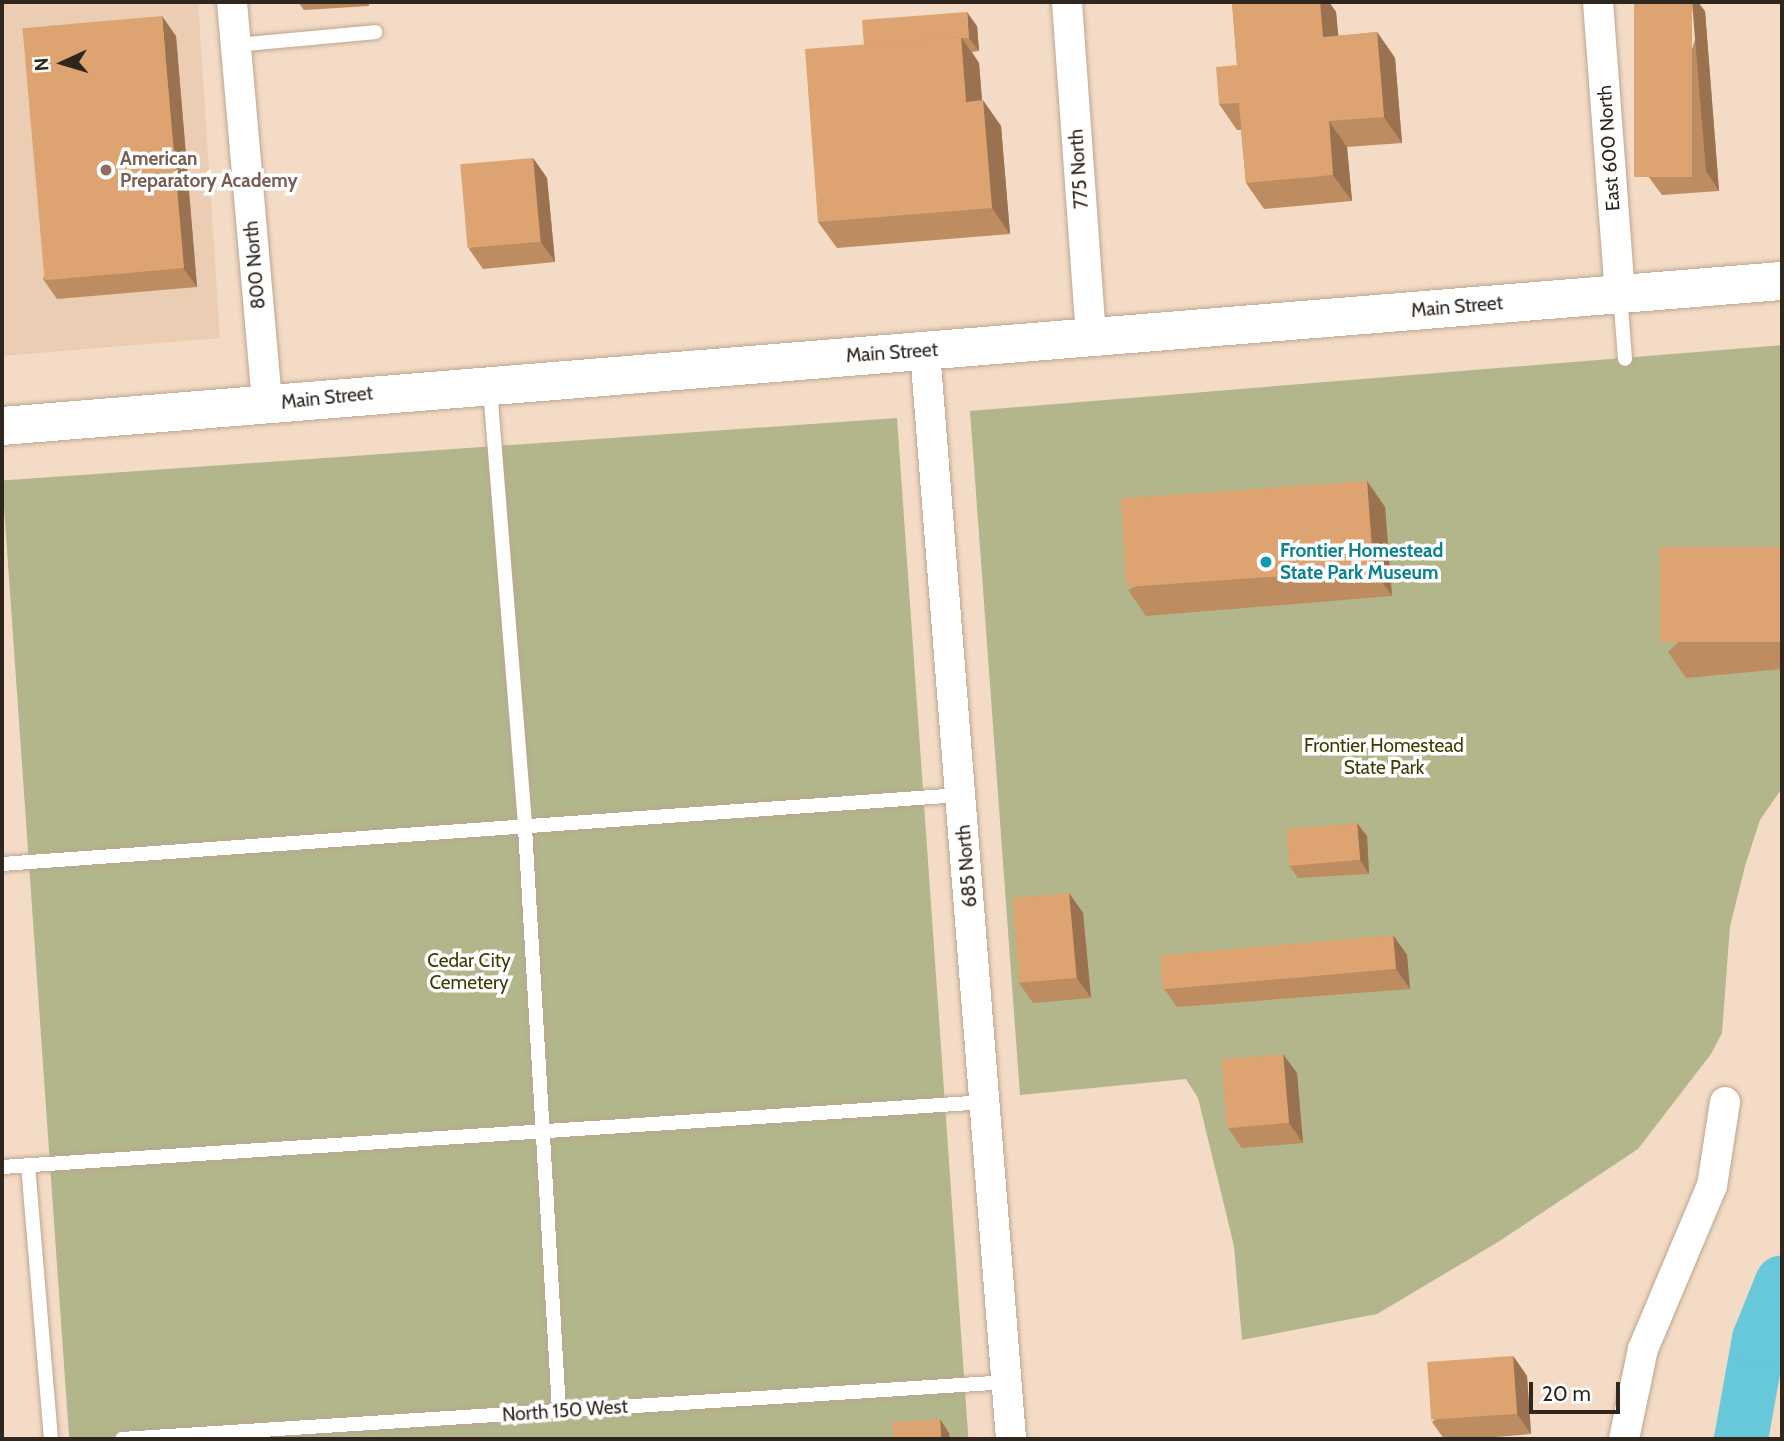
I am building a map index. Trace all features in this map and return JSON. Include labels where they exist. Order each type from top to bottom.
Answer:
[{"type":"main road","name":"Main Street","points":[[2,426],[489,382],[925,351],[1782,281]]},
{"type":"street","name":"800 North","points":[[232,2],[267,404]]},
{"type":"street","name":"775 North","points":[[1067,2],[1091,337]]},
{"type":"street","name":"East 600 North","points":[[1598,2],[1619,294]]},
{"type":"street","name":"685 North","points":[[925,351],[1011,1439]]},
{"type":"street","points":[[1624,1439],[1643,1349],[1712,1186],[1725,1102]]},
{"type":"lane","points":[[236,45],[375,32]]},
{"type":"lane","points":[[1619,294],[1625,359]]},
{"type":"lane","points":[[489,382],[525,828],[559,1411]]},
{"type":"lane","points":[[2,864],[961,795]]},
{"type":"lane","points":[[2,1167],[541,1129],[986,1102]]},
{"type":"lane","points":[[28,1165],[51,1439]]},
{"type":"lane","name":"North 150 West","points":[[122,1439],[1008,1382]]},
{"type":"shaded area","name":"American Preparatory Academy","points":[[2,2],[198,2],[220,338],[2,356]]},
{"type":"green space","name":"Frontier Homestead State Park","points":[[1782,345],[1782,788],[1760,820],[1745,866],[1730,926],[1722,1033],[1711,1054],[1638,1149],[1498,1242],[1377,1314],[1242,1340],[1234,1246],[1198,1098],[1186,1079],[1020,1095],[970,411]]},
{"type":"green space","name":"Cedar City Cemetery","points":[[897,418],[968,1439],[69,1439],[2,481]]},
{"type":"building","points":[[1232,2],[1320,2],[1323,37],[1377,32],[1384,117],[1329,121],[1333,175],[1246,183],[1239,103],[1219,104],[1216,67],[1237,65]]},
{"type":"building","points":[[1634,2],[1692,2],[1692,177],[1634,177]]},
{"type":"building","points":[[967,12],[969,38],[864,45],[862,20]]},
{"type":"building","points":[[162,16],[184,268],[45,280],[23,28]]},
{"type":"building","points":[[961,37],[966,102],[983,100],[992,208],[818,222],[805,49]]},
{"type":"building","points":[[533,158],[540,242],[468,248],[460,164]]},
{"type":"building","name":"Frontier Homestead State Park Museum","points":[[1367,481],[1373,570],[1127,587],[1121,498]]},
{"type":"building","points":[[1660,547],[1782,547],[1782,642],[1660,642]]},
{"type":"building","points":[[1357,823],[1360,860],[1289,866],[1286,829]]},
{"type":"building","points":[[1069,893],[1076,978],[1020,983],[1012,898]]},
{"type":"building","points":[[1393,935],[1396,969],[1163,989],[1160,955]]},
{"type":"building","points":[[1283,1054],[1289,1123],[1227,1128],[1221,1059]]},
{"type":"building","points":[[1513,1356],[1517,1414],[1431,1420],[1427,1362]]},
{"type":"building","points":[[940,1419],[941,1439],[893,1439],[892,1422]]},
{"type":"waterway","points":[[1741,1439],[1759,1339],[1782,1282]]},
{"type":"place","name":"American Preparatory Academy","points":[[106,170]]},
{"type":"place","name":"Frontier Homestead State Park Museum","points":[[1266,562]]}]
